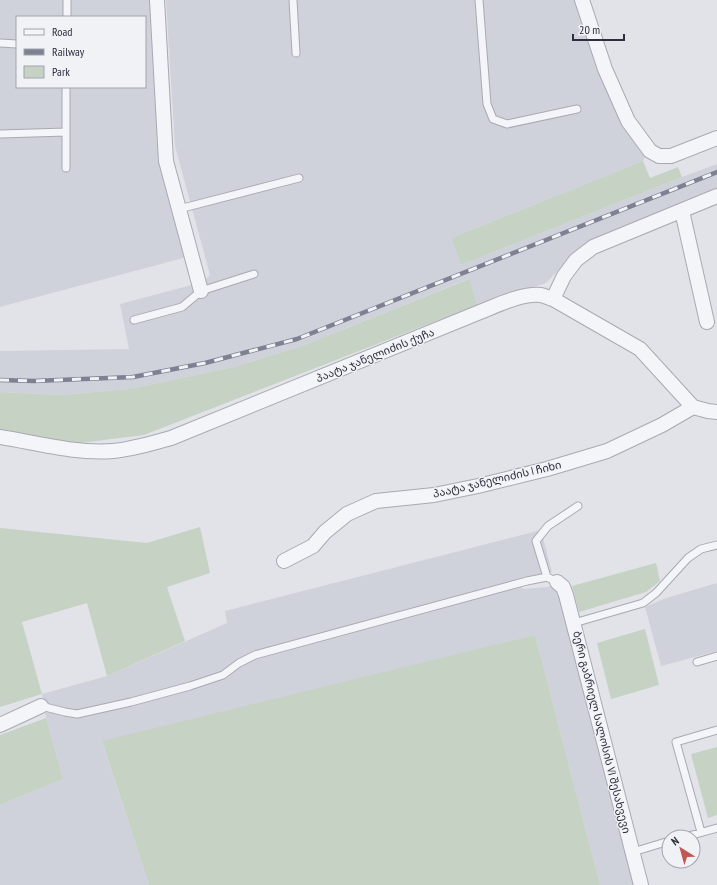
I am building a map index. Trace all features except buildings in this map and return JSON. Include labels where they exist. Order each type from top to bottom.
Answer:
[{"type":"street","points":[[157,0],[166,161],[201,291]]},
{"type":"street","points":[[582,0],[604,69],[628,121],[650,151],[659,156],[671,156],[717,138]]},
{"type":"street","points":[[553,299],[564,276],[576,260],[592,247],[717,196]]},
{"type":"street","points":[[682,210],[707,322]]},
{"type":"street","name":"პაატა ჯანელიძის ქუჩა","points":[[0,437],[81,451],[114,450],[148,445],[178,435],[480,312],[529,295],[542,295],[553,299],[640,349],[693,407]]},
{"type":"street","points":[[693,407],[717,412]]},
{"type":"street","name":"პაატა ჯანელიძის I ჩიხი","points":[[284,561],[313,546],[325,532],[347,514],[376,501],[434,495],[547,469],[607,451],[662,426],[693,407]]},
{"type":"street","name":"ბერი გაბრიელ სალოსის VI შესახვევი","points":[[552,580],[563,587],[565,591],[641,885]]},
{"type":"street","points":[[0,724],[41,706]]},
{"type":"lane","points":[[67,0],[67,16]]},
{"type":"lane","points":[[293,0],[296,53]]},
{"type":"lane","points":[[480,0],[487,104],[493,119],[507,124],[577,110]]},
{"type":"lane","points":[[0,43],[16,44]]},
{"type":"lane","points":[[66,88],[66,168]]},
{"type":"lane","points":[[0,134],[66,132]]},
{"type":"lane","points":[[179,210],[299,178]]},
{"type":"lane","points":[[134,320],[182,307],[201,291],[254,274]]},
{"type":"lane","points":[[41,706],[77,714],[131,702],[190,686],[223,675],[239,663],[255,656],[520,583],[552,580],[536,541],[548,526],[578,506]]},
{"type":"lane","points":[[574,623],[643,603],[656,593],[688,558],[701,550],[717,545]]},
{"type":"lane","points":[[697,662],[717,656]]},
{"type":"lane","points":[[700,829],[676,742],[717,730]]},
{"type":"lane","points":[[701,832],[717,828]]},
{"type":"lane","points":[[633,852],[661,843]]},
{"type":"shaded area","points":[[0,0],[150,0],[159,155],[187,257],[0,307]]},
{"type":"shaded area","points":[[166,0],[577,0],[645,156],[643,161],[451,238],[461,265],[717,164],[717,189],[605,234],[576,252],[546,283],[477,305],[468,279],[302,346],[234,367],[129,389],[62,395],[0,392],[0,351],[129,349],[120,304],[203,282],[210,275],[175,146]]},
{"type":"shaded area","points":[[541,530],[552,572],[520,582],[523,589],[557,586],[562,591],[633,885],[600,885],[535,635],[102,742],[149,885],[0,885],[0,805],[63,779],[46,718],[42,694],[107,676],[227,623],[225,611]]},
{"type":"shaded area","points":[[717,583],[717,651],[661,666],[645,607],[666,598]]},
{"type":"green space","points":[[643,161],[650,178],[678,167],[682,177],[461,265],[451,238]]},
{"type":"green space","points":[[469,279],[477,305],[144,435],[80,443],[0,432],[0,392],[62,395],[129,389],[234,367],[302,346]]},
{"type":"green space","points":[[200,527],[210,573],[167,587],[185,641],[107,676],[87,603],[22,622],[42,694],[0,707],[0,528],[147,543]]},
{"type":"green space","points":[[656,563],[660,581],[646,592],[579,612],[572,586]]},
{"type":"green space","points":[[645,629],[659,685],[611,699],[597,643]]},
{"type":"green space","points":[[535,635],[600,885],[149,885],[102,741]]},
{"type":"green space","points":[[46,718],[63,779],[0,805],[0,735]]},
{"type":"green space","points":[[717,747],[717,815],[708,818],[691,754]]},
{"type":"railway","points":[[0,380],[34,381],[133,377],[205,363],[297,339],[717,172]]}]
